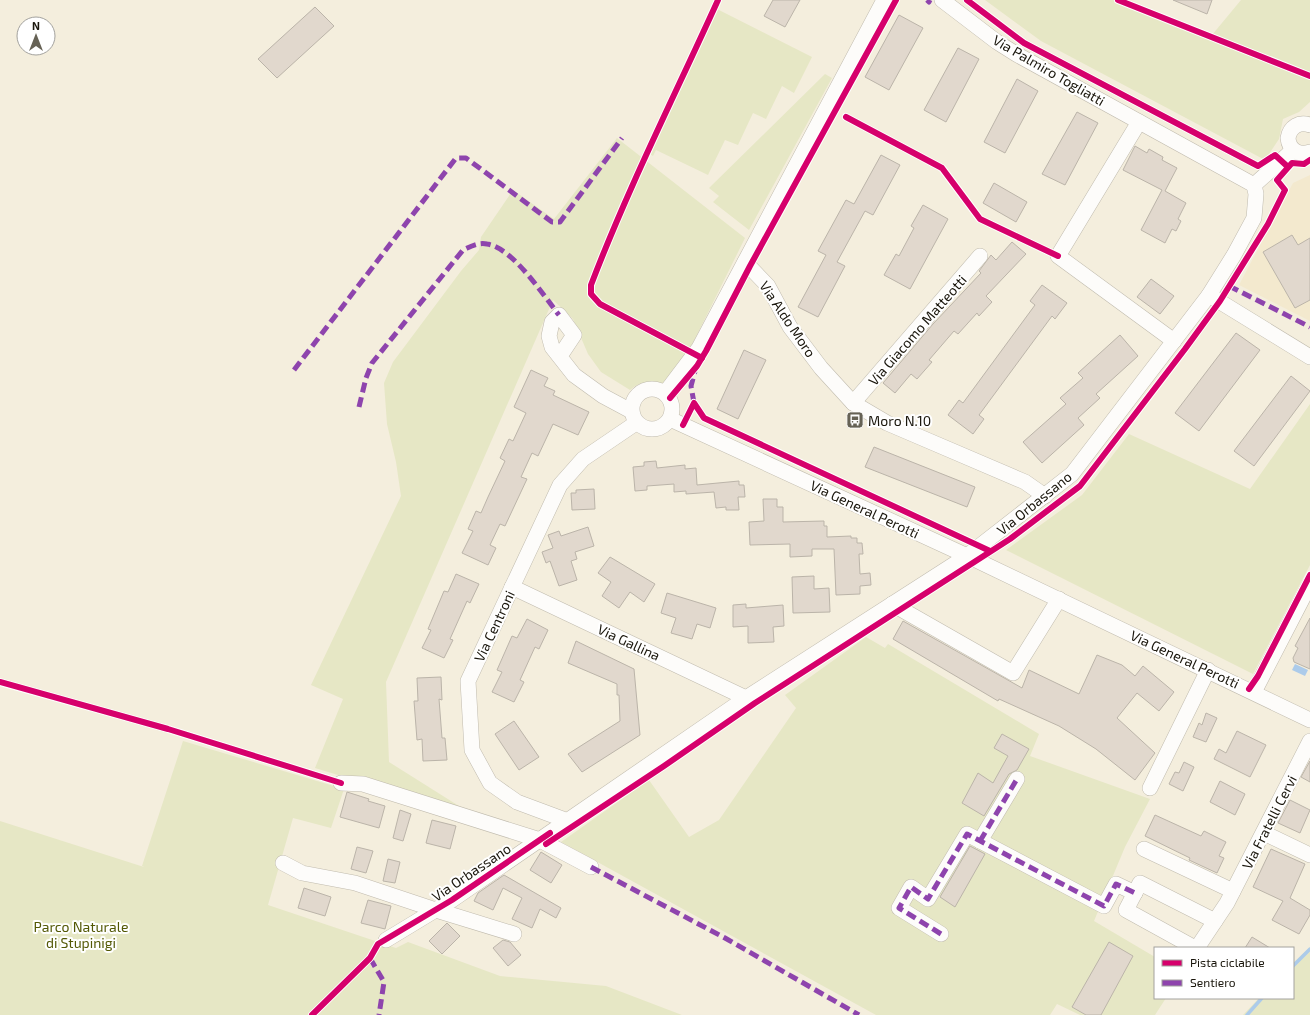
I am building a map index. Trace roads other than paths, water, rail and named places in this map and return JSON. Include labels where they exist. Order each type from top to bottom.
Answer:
[{"type":"street","points":[[665,393],[699,348],[884,0]]},
{"type":"street","name":"Via Palmiro Togliatti","points":[[942,0],[1004,46],[1254,185]]},
{"type":"street","points":[[1139,122],[1058,256],[1174,341]]},
{"type":"street","points":[[1310,125],[1303,123],[1291,129],[1288,142],[1293,150],[1305,154],[1310,152]]},
{"type":"street","points":[[1254,185],[1293,150]]},
{"type":"street","name":"Via Orbassano","points":[[386,940],[436,910],[746,698],[967,556],[1072,474],[1209,294],[1234,255],[1254,218],[1256,194],[1254,185]]},
{"type":"street","name":"Via Giacomo Matteotti","points":[[853,404],[980,256]]},
{"type":"street","name":"Via Aldo Moro","points":[[745,262],[768,286],[790,327],[821,368],[853,404],[887,423],[1025,482],[1045,496]]},
{"type":"street","points":[[1209,294],[1310,357]]},
{"type":"street","points":[[560,356],[574,375],[634,417],[643,428],[650,430],[659,429],[670,419],[673,406],[670,398],[658,389],[645,390],[637,394],[633,400],[634,417]]},
{"type":"street","name":"Via Centroni","points":[[568,821],[517,802],[490,783],[472,750],[468,681],[560,485],[583,459],[634,417]]},
{"type":"street","name":"Via General Perotti","points":[[670,419],[1059,599],[1310,720]]},
{"type":"street","points":[[1254,692],[1310,584]]},
{"type":"street","name":"Via Gallina","points":[[512,587],[746,698]]},
{"type":"street","points":[[892,604],[1013,673],[1059,599]]},
{"type":"street","points":[[1150,788],[1208,670]]},
{"type":"street","name":"Via Fratelli Cervi","points":[[1197,947],[1230,897],[1310,741]]},
{"type":"street","points":[[980,841],[1017,779]]},
{"type":"street","name":"Via Orbassano","points":[[341,783],[363,784],[540,840]]},
{"type":"street","points":[[1264,833],[1310,855]]},
{"type":"street","points":[[941,934],[899,908],[911,887],[928,898],[967,834],[1121,916],[1126,910],[1140,883],[1215,921]]},
{"type":"street","points":[[540,840],[591,866]]},
{"type":"street","points":[[1144,849],[1230,897]]},
{"type":"street","name":"Via Orbassano","points":[[283,863],[302,873],[355,883],[514,934]]},
{"type":"street","points":[[1104,906],[1116,884],[1135,893]]},
{"type":"street","points":[[1126,910],[1194,947]]},
{"type":"water","points":[[1295,664],[1308,670],[1305,676],[1292,670]]},
{"type":"waterway","points":[[1294,965],[1310,949]]},
{"type":"waterway","points":[[1247,1015],[1261,999]]},
{"type":"place","name":"Moro N.10","points":[[855,420]]},
{"type":"park label","name":"Parco Naturale di Stupinigi","points":[[81,934]]}]
